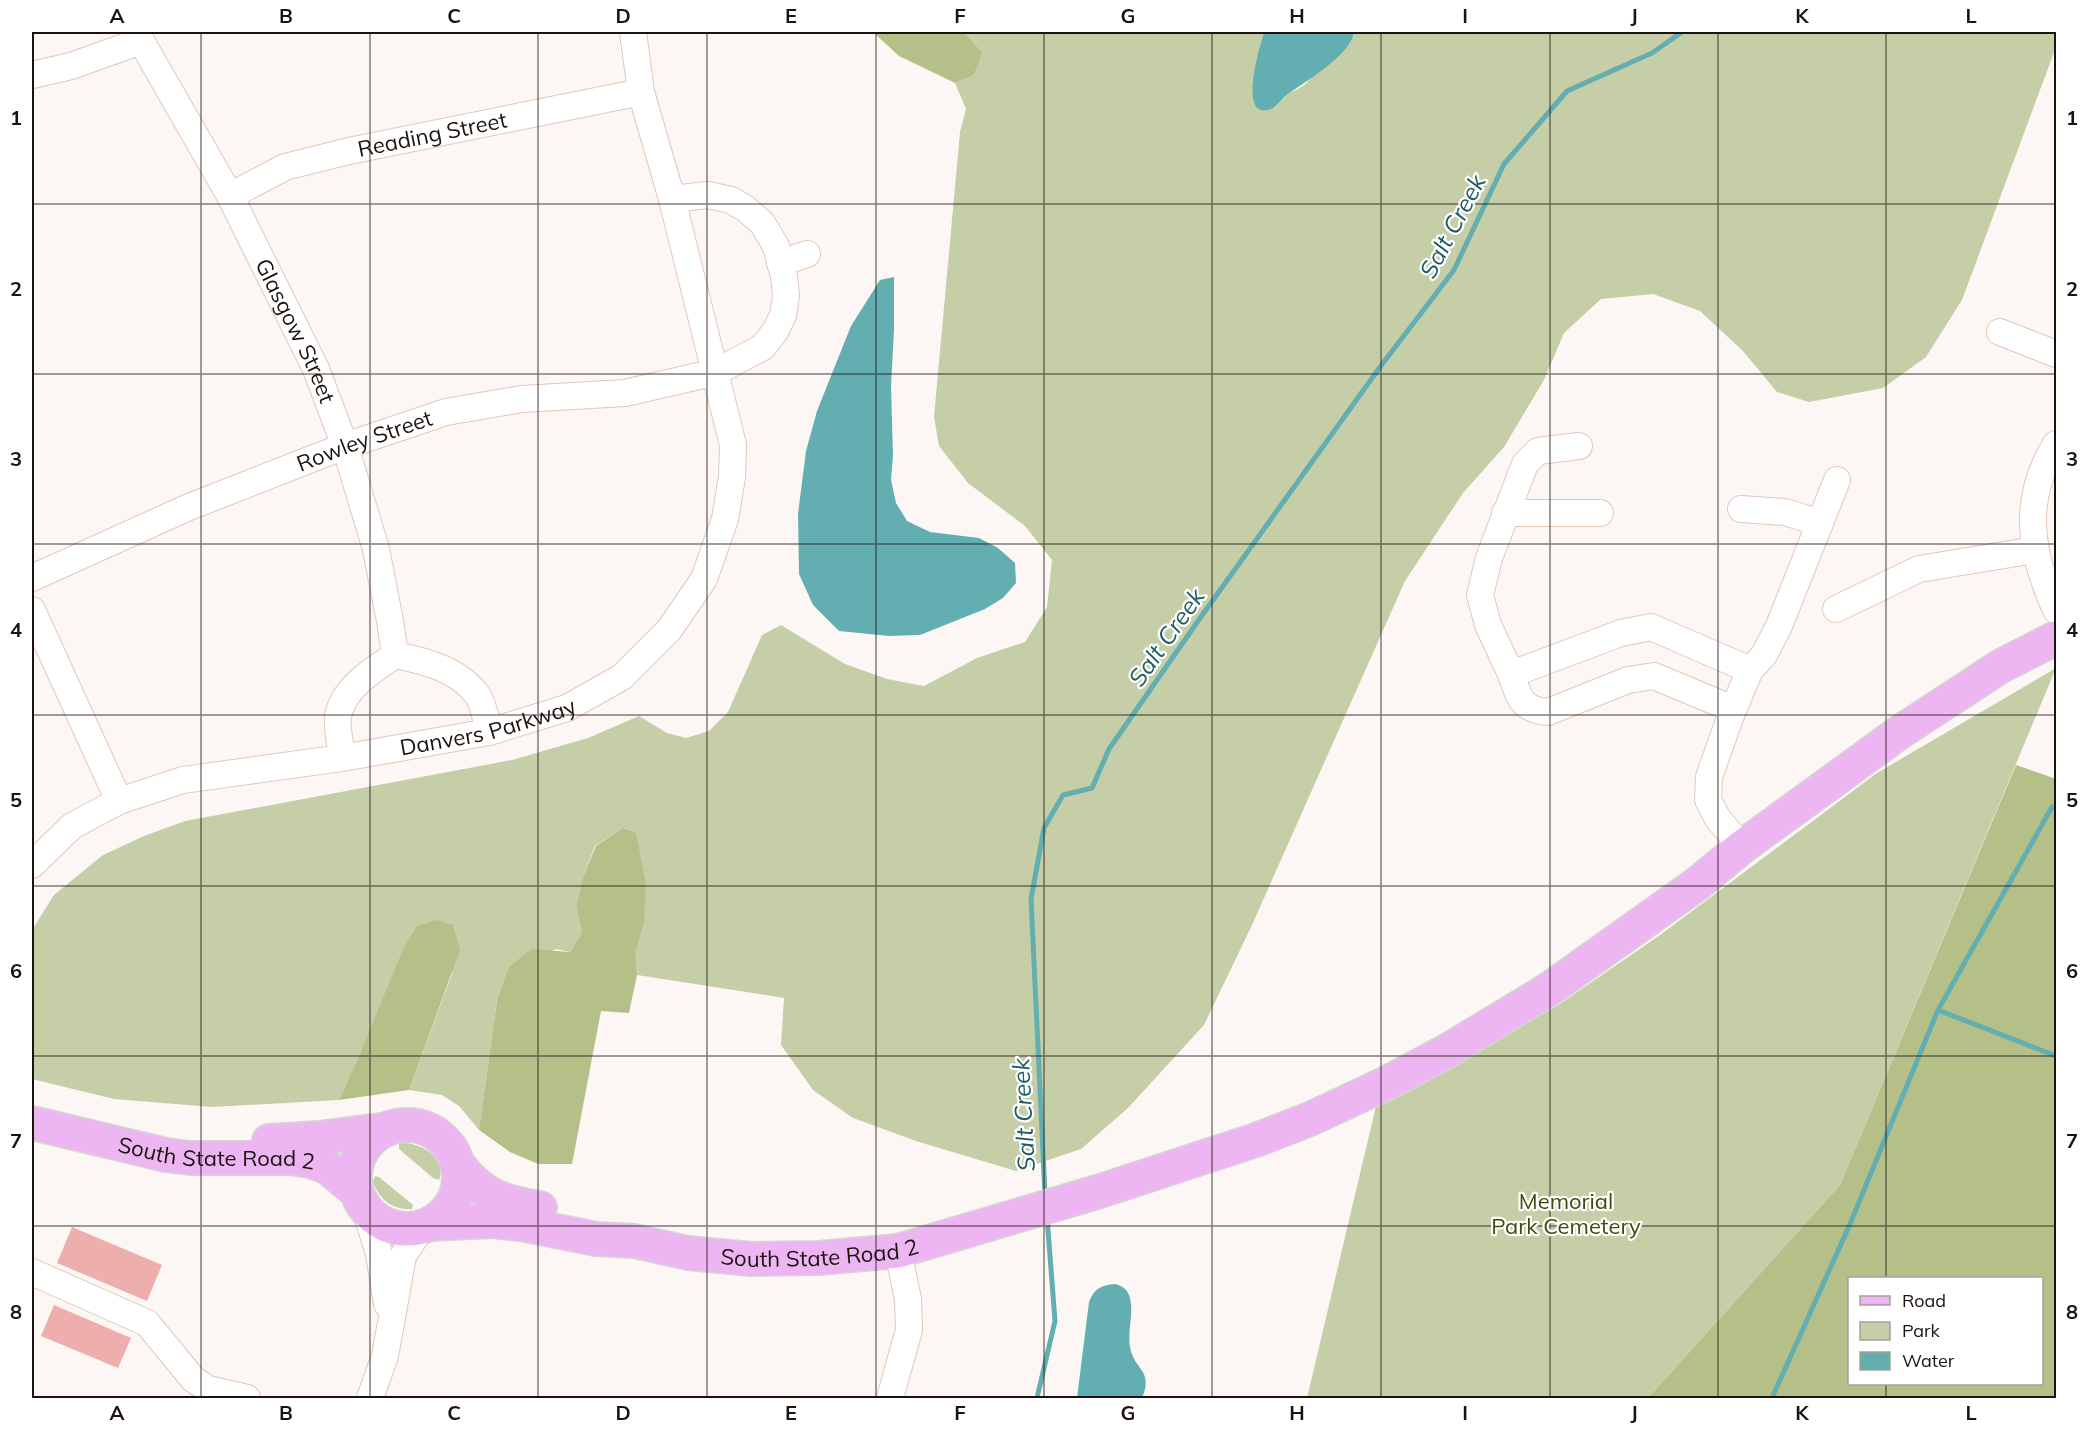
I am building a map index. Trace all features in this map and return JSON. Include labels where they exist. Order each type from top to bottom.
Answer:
[{"type":"main road","name":"South State Road 2","points":[[426,1226],[492,1221],[560,1230],[596,1239],[634,1241],[688,1253],[751,1259],[819,1258],[898,1251],[1200,1160],[1310,1119],[1352,1100],[1447,1051],[1548,990],[1697,884],[1742,847],[1900,732],[2001,666],[2056,638]]},
{"type":"main road","name":"South State Road 2","points":[[32,1123],[142,1151],[190,1158],[290,1158],[310,1161],[327,1167],[361,1200]]},
{"type":"main road","points":[[409,1125],[434,1132],[447,1144],[458,1164],[459,1185],[453,1203],[445,1213],[426,1226],[412,1229],[391,1227],[380,1222],[361,1200],[355,1177],[359,1157],[370,1140],[388,1129],[409,1125]]},
{"type":"main road","name":"South State Road 2","points":[[66,1132],[235,1142],[289,1141],[388,1129]]},
{"type":"main road","name":"South State Road 2","points":[[458,1164],[476,1185],[497,1198],[574,1215],[634,1241]]},
{"type":"street","name":"Danvers Parkway","points":[[32,866],[72,826],[119,801],[183,780],[342,758],[489,732],[567,708],[622,677],[669,630],[704,579],[725,519],[732,477],[733,445],[672,199],[641,92],[633,32]]},
{"type":"street","points":[[32,75],[71,66],[138,36]]},
{"type":"street","name":"Glasgow Street","points":[[138,36],[230,196],[316,369],[345,446],[376,549],[395,655]]},
{"type":"street","name":"Reading Street","points":[[230,196],[285,168],[349,151],[641,92]]},
{"type":"street","points":[[672,199],[708,195],[731,200],[762,223],[776,246],[786,296],[783,315],[776,330],[764,347],[716,372]]},
{"type":"street","points":[[780,263],[807,254]]},
{"type":"street","points":[[2000,332],[2056,354]]},
{"type":"street","name":"Rowley Street","points":[[32,578],[189,507],[345,446],[446,412],[522,399],[625,393],[716,372]]},
{"type":"street","points":[[2056,444],[2045,462],[2034,502],[2033,541],[2043,582],[2056,610]]},
{"type":"street","points":[[1579,446],[1538,451],[1525,464],[1489,558],[1480,595],[1488,625],[1520,697],[1529,708],[1548,712],[1628,680],[1654,676],[1733,710]]},
{"type":"street","points":[[1742,847],[1718,819],[1708,800],[1709,777],[1750,670],[1764,655],[1779,626],[1837,480]]},
{"type":"street","points":[[1741,509],[1785,512],[1820,523]]},
{"type":"street","points":[[1505,513],[1600,513]]},
{"type":"street","points":[[1836,609],[1919,569],[2035,550]]},
{"type":"street","points":[[32,610],[119,801]]},
{"type":"street","points":[[1510,672],[1525,669],[1621,633],[1651,627],[1750,670]]},
{"type":"street","points":[[342,758],[337,716],[348,694],[365,675],[395,655],[426,661],[457,676],[479,696],[489,732]]},
{"type":"street","points":[[361,1200],[379,1254],[390,1322]]},
{"type":"street","points":[[370,1398],[385,1356],[403,1256],[426,1226]]},
{"type":"street","points":[[890,1398],[909,1330],[908,1299],[898,1251]]},
{"type":"street","points":[[32,1272],[147,1323],[193,1379],[208,1389],[247,1398]]},
{"type":"green space","points":[[873,32],[964,32],[983,53],[974,75],[955,83],[899,56]]},
{"type":"green space","points":[[964,32],[1264,32],[1260,46],[1274,108],[1288,94],[1303,86],[1353,37],[1354,32],[2056,32],[2056,47],[1962,300],[1926,357],[1883,388],[1809,402],[1777,392],[1743,351],[1700,311],[1653,294],[1601,299],[1564,333],[1544,380],[1504,447],[1463,493],[1405,581],[1252,925],[1204,1025],[1128,1108],[1081,1149],[1016,1171],[919,1142],[853,1118],[813,1090],[781,1045],[784,998],[637,975],[636,951],[644,923],[636,832],[622,828],[595,846],[583,877],[576,906],[582,932],[570,952],[556,949],[508,968],[497,1000],[479,1130],[459,1106],[442,1095],[409,1090],[453,971],[362,1049],[339,1100],[212,1107],[114,1099],[32,1079],[32,930],[54,895],[103,855],[144,836],[185,821],[512,760],[588,738],[639,716],[667,733],[686,738],[709,731],[728,712],[762,635],[781,625],[845,664],[887,679],[924,686],[977,658],[1025,642],[1047,607],[1052,560],[1025,526],[968,483],[939,446],[934,417],[960,132],[966,109],[955,83],[974,75],[983,53]]},
{"type":"green space","name":"Memorial Park Cemetery","points":[[2056,668],[1840,1185],[1648,1398],[1307,1398],[1376,1106],[1557,1006],[1660,935],[1877,773]]},
{"type":"green space","points":[[2016,765],[2056,779],[2056,1398],[1648,1398],[1840,1185]]},
{"type":"green space","points":[[622,828],[636,832],[646,884],[644,923],[636,952],[637,975],[629,1013],[601,1011],[572,1164],[538,1164],[510,1152],[479,1130],[497,1000],[508,968],[531,949],[570,952],[582,932],[576,906],[583,877],[596,846]]},
{"type":"green space","points":[[437,920],[453,925],[460,950],[409,1090],[339,1100],[404,947],[417,926]]},
{"type":"green space","points":[[399,1144],[424,1149],[436,1158],[441,1172],[439,1180],[433,1178],[399,1149]]},
{"type":"green space","points":[[375,1176],[413,1205],[412,1209],[398,1208],[383,1199],[373,1182]]},
{"type":"water","points":[[1264,32],[1354,32],[1345,50],[1327,67],[1288,94],[1273,108],[1261,110],[1255,104],[1253,80]]},
{"type":"water","points":[[894,277],[891,480],[896,503],[907,521],[930,532],[979,538],[998,548],[1015,563],[1016,583],[1003,598],[985,609],[920,635],[889,636],[839,631],[813,605],[799,574],[798,514],[806,451],[817,411],[851,326],[880,280]]},
{"type":"water","points":[[1115,1284],[1125,1289],[1131,1301],[1130,1347],[1132,1355],[1145,1376],[1142,1398],[1077,1398],[1089,1302],[1099,1288]]},
{"type":"building","points":[[72,1227],[162,1265],[147,1301],[57,1263]]},
{"type":"building","points":[[54,1305],[131,1338],[118,1368],[41,1336]]},
{"type":"waterway","name":"Salt Creek","points":[[1045,1195],[1031,899],[1044,828],[1063,795],[1092,788],[1109,749],[1198,621],[1380,367],[1454,270],[1504,164],[1567,91],[1652,53],[1682,32]]},
{"type":"waterway","points":[[1772,1398],[1850,1224],[1938,1010],[2052,807],[2056,808]]},
{"type":"waterway","points":[[1938,1010],[2056,1056]]},
{"type":"waterway","name":"Salt Creek","points":[[1037,1398],[1055,1321],[1047,1217]]}]
